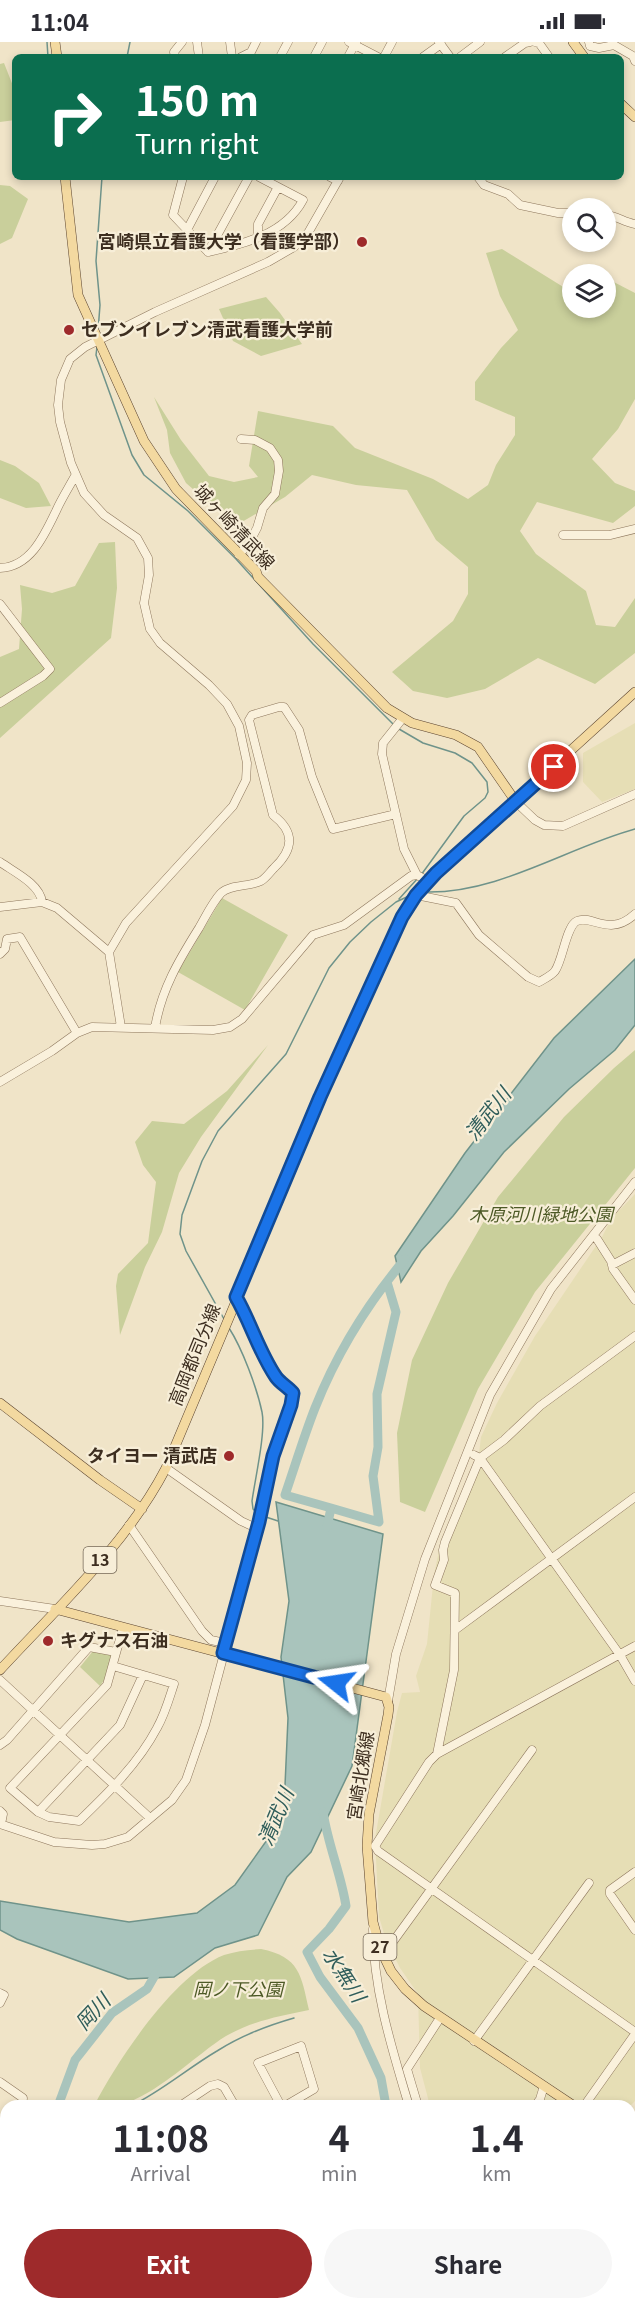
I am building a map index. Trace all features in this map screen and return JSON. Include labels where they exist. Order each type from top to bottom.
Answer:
[{"type":"main road","points":[[624,107],[635,117]]},
{"type":"main road","name":"城ヶ崎清武線","points":[[64,180],[78,295],[144,441],[158,465],[176,489],[379,701],[412,723],[472,742],[484,753],[516,802]]},
{"type":"main road","name":"高岡都司分線","points":[[0,1670],[129,1525],[166,1468],[352,1025],[397,927],[416,895],[428,881],[635,692]]},
{"type":"main road","points":[[0,1404],[141,1509]]},
{"type":"main road","points":[[56,1609],[123,1628],[224,1650],[386,1699]]},
{"type":"main road","name":"宮崎北郷線","points":[[386,1699],[388,1715],[369,1814],[373,1922],[380,1948],[405,1989],[440,2018],[565,2100]]},
{"type":"street","points":[[247,54],[251,52],[256,42]]},
{"type":"street","points":[[464,54],[480,42]]},
{"type":"street","points":[[509,54],[530,42]]},
{"type":"street","points":[[535,42],[539,43],[547,54]]},
{"type":"street","points":[[589,42],[590,46],[599,48],[614,45],[633,56],[635,61]]},
{"type":"street","points":[[353,43],[373,54]]},
{"type":"street","points":[[427,54],[440,43]]},
{"type":"street","points":[[182,180],[173,215],[208,252]]},
{"type":"street","points":[[187,230],[213,180]]},
{"type":"street","points":[[208,252],[247,180]]},
{"type":"street","points":[[208,252],[279,229],[296,213],[303,201],[265,180]]},
{"type":"street","points":[[121,1027],[109,952],[126,923],[233,806],[246,780],[247,763],[239,726],[227,704],[209,685],[160,643],[150,629],[144,603],[149,575],[148,558],[138,538],[104,515],[90,502],[75,476],[60,422],[59,391],[70,359],[96,338],[268,262],[294,247],[308,233],[338,180]]},
{"type":"street","points":[[481,180],[484,184],[508,194],[520,205],[562,213]]},
{"type":"street","points":[[258,237],[258,224],[278,187]]},
{"type":"street","points":[[616,216],[626,223],[635,224]]},
{"type":"street","points":[[239,555],[257,528],[263,508],[275,494],[279,471],[276,455],[270,448],[255,440],[241,439]]},
{"type":"street","points":[[0,567],[12,567],[38,545],[46,534],[75,476]]},
{"type":"street","points":[[563,535],[610,535],[635,530]]},
{"type":"street","points":[[0,604],[50,669],[0,704]]},
{"type":"street","points":[[155,1028],[159,1004],[175,967],[216,900],[225,890],[261,880],[280,863],[289,849],[290,841],[284,824],[273,815],[267,796],[249,720],[252,715],[284,707],[299,730],[312,777],[333,830],[396,814]]},
{"type":"street","points":[[403,718],[383,743],[382,754],[404,849],[417,875],[428,881]]},
{"type":"street","points":[[516,802],[543,825],[562,826],[635,794]]},
{"type":"street","points":[[0,862],[34,887],[41,895],[42,902]]},
{"type":"street","points":[[0,1082],[52,1051],[76,1033],[92,1027],[222,1030],[237,1023],[313,935],[344,925],[411,876],[417,875]]},
{"type":"street","points":[[416,895],[456,903],[479,935],[528,977],[539,982],[554,972],[561,959],[571,926],[576,921],[584,920],[602,926],[614,925],[629,920],[635,914]]},
{"type":"street","points":[[0,907],[42,902],[57,908],[109,952]]},
{"type":"street","points":[[0,954],[5,949],[7,939],[20,937],[76,1033]]},
{"type":"street","points":[[386,1699],[396,1654],[419,1577],[490,1395],[551,1289],[635,1182]]},
{"type":"street","points":[[580,1250],[585,1250],[597,1239],[606,1218]]},
{"type":"street","points":[[597,1239],[635,1300]]},
{"type":"street","points":[[612,1265],[635,1253]]},
{"type":"street","points":[[0,1811],[3,1814],[0,1824],[54,1842],[92,1845],[128,1837],[172,1800],[186,1780],[199,1746],[273,1456],[293,1393],[277,1379],[236,1297]]},
{"type":"street","points":[[462,1466],[504,1440],[540,1406],[635,1336]]},
{"type":"street","points":[[474,1435],[477,1456],[620,1655],[635,1681]]},
{"type":"street","points":[[437,1754],[452,1683],[455,1593],[435,1585],[444,1560],[445,1542],[477,1456]]},
{"type":"street","points":[[166,1468],[241,1521],[256,1528]]},
{"type":"street","points":[[455,1630],[635,1497]]},
{"type":"street","points":[[129,1525],[202,1631],[224,1650]]},
{"type":"street","points":[[0,1601],[56,1609]]},
{"type":"street","points":[[113,1666],[174,1684],[159,1726],[115,1786],[80,1821],[49,1817],[38,1812],[10,1788],[107,1685],[123,1628]]},
{"type":"street","points":[[588,2100],[635,2033],[371,1846],[429,1762],[437,1754],[635,1646]]},
{"type":"street","points":[[0,1745],[7,1740],[89,1647],[116,1652]]},
{"type":"street","points":[[38,1812],[120,1725],[143,1675]]},
{"type":"street","points":[[0,1680],[150,1818]]},
{"type":"street","points":[[380,1948],[392,1943],[532,1750]]},
{"type":"street","points":[[635,1872],[610,1890],[610,1894],[635,1930]]},
{"type":"street","points":[[474,2041],[589,1883]]},
{"type":"street","points":[[373,1922],[373,1956],[381,2002],[407,2100]]},
{"type":"street","points":[[0,1993],[4,1995],[0,2002]]},
{"type":"street","points":[[416,2100],[407,2069],[440,2018]]},
{"type":"street","points":[[280,2100],[258,2063],[301,2046],[314,2089],[294,2100]]},
{"type":"street","points":[[0,2082],[23,2098],[22,2100]]},
{"type":"street","points":[[194,2100],[210,2086],[218,2084],[224,2087],[232,2100]]},
{"type":"street","points":[[539,2100],[544,2086]]},
{"type":"shaded area","points":[[635,723],[635,789],[602,802],[583,782],[583,753]]},
{"type":"shaded area","points":[[635,1194],[635,2100],[428,2100],[420,2068],[418,1994],[400,1968],[386,1940],[379,1917],[375,1839],[397,1712],[402,1693],[420,1692],[416,1676],[427,1644],[434,1575],[440,1546],[478,1462],[481,1437],[497,1403],[535,1336],[602,1237],[611,1219]]},
{"type":"green space","points":[[4,63],[12,83],[12,120],[0,122],[0,64]]},
{"type":"green space","points":[[0,185],[10,186],[28,199],[12,238],[0,244]]},
{"type":"green space","points":[[502,249],[562,286],[562,318],[616,318],[616,283],[635,293],[635,399],[618,429],[592,459],[615,483],[635,491],[635,506],[613,523],[537,502],[520,531],[536,554],[586,591],[596,625],[615,627],[635,598],[635,653],[595,684],[538,658],[485,689],[447,698],[413,691],[392,672],[453,621],[468,594],[468,567],[436,540],[407,490],[356,485],[312,475],[285,497],[235,526],[186,483],[170,453],[167,430],[154,397],[181,440],[209,476],[234,482],[258,477],[249,466],[258,411],[333,426],[355,448],[433,479],[468,499],[488,485],[496,465],[515,435],[515,417],[475,400],[475,382],[518,330],[500,296],[486,253]]},
{"type":"green space","points":[[266,297],[302,344],[261,356],[233,341],[219,309]]},
{"type":"green space","points":[[0,460],[15,466],[39,483],[51,506],[26,508],[0,498]]},
{"type":"green space","points":[[115,542],[117,588],[111,638],[0,738],[0,657],[19,649],[22,609],[20,585],[52,593],[75,586],[99,543]]},
{"type":"green space","points":[[222,898],[288,935],[245,1010],[178,972]]},
{"type":"green space","points":[[268,1045],[201,1137],[179,1173],[162,1232],[145,1267],[120,1335],[116,1286],[118,1274],[148,1243],[156,1182],[143,1165],[135,1142],[152,1121],[184,1124],[227,1091]]},
{"type":"green space","name":"木原河川緑地公園","points":[[635,1050],[635,1168],[535,1292],[478,1389],[425,1512],[400,1502],[397,1433],[412,1360],[448,1283],[498,1197],[564,1117]]},
{"type":"green space","points":[[93,1651],[113,1656],[105,1679],[100,1686],[80,1667]]},
{"type":"green space","name":"岡ノ下公園","points":[[261,1949],[284,1957],[297,1969],[301,1977],[309,2010],[246,2026],[226,2036],[163,2083],[134,2100],[97,2100],[133,2042],[168,1998],[205,1965],[224,1955]]},
{"type":"water","points":[[635,959],[635,1025],[615,1050],[569,1089],[504,1152],[453,1216],[421,1251],[401,1282],[395,1256],[465,1153],[554,1038]]},
{"type":"water","points":[[276,1502],[383,1534],[352,1766],[311,1852],[287,1877],[258,1935],[215,1948],[174,1977],[128,1979],[17,1939],[0,1930],[0,1901],[129,1922],[197,1913],[235,1885],[277,1826],[284,1808],[288,1718],[281,1657],[289,1601]]},
{"type":"waterway","points":[[47,42],[48,54]]},
{"type":"waterway","points":[[128,54],[130,42]]},
{"type":"waterway","points":[[98,331],[100,305],[96,261],[102,180]]},
{"type":"waterway","points":[[97,347],[96,355],[132,455],[144,475],[188,511],[236,559],[313,644],[393,724]]},
{"type":"waterway","points":[[399,729],[423,743],[455,753],[472,763],[487,782],[488,792],[485,798],[464,816],[421,875]]},
{"type":"waterway","points":[[425,892],[452,891],[479,886],[635,829]]},
{"type":"waterway","points":[[399,899],[418,878]]},
{"type":"waterway","points":[[224,1319],[186,1251],[180,1234],[182,1215],[202,1161],[218,1131],[286,1054],[329,968],[350,942],[371,922],[396,902],[411,895]]},
{"type":"waterway","name":"清武川","points":[[327,1527],[331,1508],[285,1495],[323,1388],[343,1349],[378,1293],[405,1259]]},
{"type":"waterway","name":"清武川","points":[[331,1508],[379,1522],[373,1476],[378,1447],[377,1394],[396,1312],[387,1282]]},
{"type":"waterway","points":[[229,1328],[248,1368],[262,1412],[261,1443],[252,1501],[253,1509],[258,1514]]},
{"type":"waterway","points":[[263,1516],[278,1521]]},
{"type":"waterway","name":"水無川","points":[[323,1812],[346,1906],[329,1929],[307,1952],[320,1977],[358,2028],[381,2078],[385,2100]]},
{"type":"waterway","name":"岡川","points":[[60,2100],[75,2060],[112,2013],[147,1989],[158,1970]]},
{"type":"waterway","points":[[141,2100],[236,2040],[294,2018]]},
{"type":"place","name":"宮崎県立看護大学（看護学部）","points":[[362,242]]},
{"type":"place","name":"セブンイレブン清武看護大学前","points":[[69,330]]},
{"type":"place","name":"タイヨー 清武店","points":[[229,1456]]},
{"type":"place","name":"キグナス石油","points":[[48,1641]]},
{"type":"route","points":[[336,1683],[223,1653],[259,1522],[273,1456],[293,1393],[277,1379],[236,1297],[320,1097],[402,917],[416,895],[436,873],[554,767]]}]
